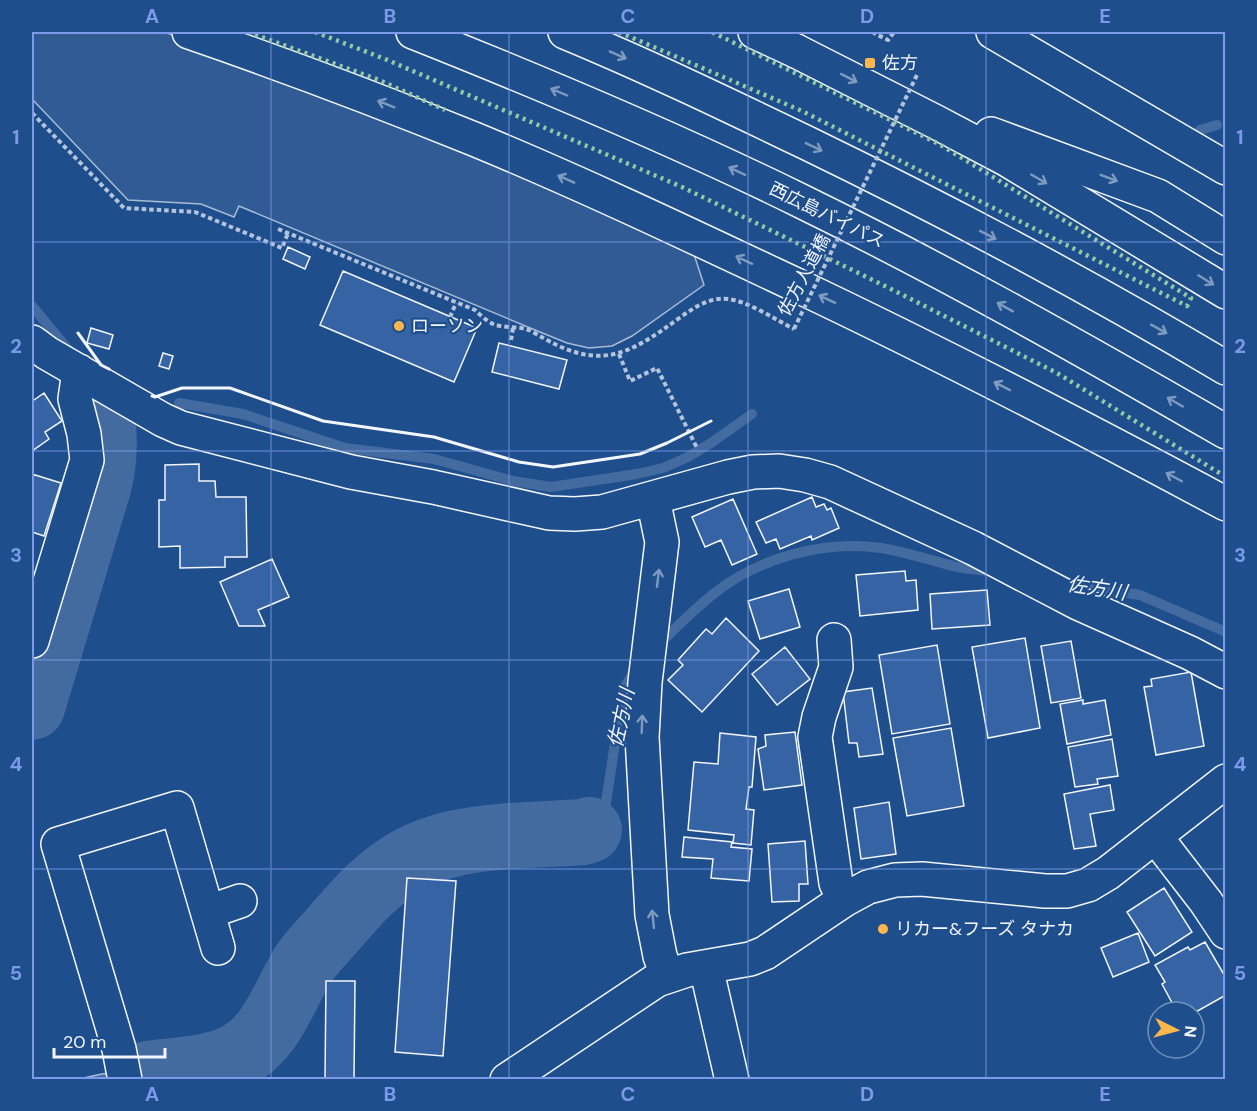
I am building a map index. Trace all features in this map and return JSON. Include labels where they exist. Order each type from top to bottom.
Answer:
[{"type":"main road","points":[[189,32],[344,88],[475,140],[605,196],[890,329],[1073,422],[1226,504]]},
{"type":"main road","name":"西広島バイパス","points":[[413,32],[653,132],[801,201],[946,275],[1090,353],[1226,432]]},
{"type":"main road","points":[[565,32],[730,106],[882,180],[1032,258],[1226,368]]},
{"type":"main road","points":[[755,32],[1006,159],[1226,292]]},
{"type":"main road","points":[[993,32],[1226,168]]},
{"type":"main road","points":[[934,121],[1002,137],[1158,196],[1226,238]]},
{"type":"main road","points":[[32,342],[85,375],[172,424],[190,431],[351,472],[433,487],[549,513],[602,512],[753,472],[779,471],[805,475],[830,482],[973,548],[1078,603],[1190,653],[1226,672]]},
{"type":"main road","points":[[32,642],[87,460],[84,434],[75,399],[85,375]]},
{"type":"main road","points":[[653,499],[662,542],[645,682],[642,755],[652,915],[660,956],[667,975]]},
{"type":"main road","points":[[834,640],[836,667],[815,736],[836,883],[844,900]]},
{"type":"main road","points":[[507,1080],[643,988],[667,975],[750,959],[765,953],[844,900],[868,887],[895,880],[922,879],[1045,891],[1067,891],[1088,885],[1108,873],[1226,781]]},
{"type":"main road","points":[[124,1074],[58,844],[177,808],[218,948]]},
{"type":"main road","points":[[1155,836],[1226,932]]},
{"type":"main road","points":[[208,912],[240,901]]},
{"type":"main road","points":[[706,967],[732,1080]]},
{"type":"path","points":[[872,32],[888,40],[894,32]]},
{"type":"path","name":"佐方人道橋","points":[[619,354],[646,342],[694,308],[710,300],[728,299],[745,304],[794,329],[917,75]]},
{"type":"path","points":[[32,113],[124,208],[195,212],[282,248],[288,233]]},
{"type":"path","points":[[278,229],[474,310],[494,324],[531,331],[571,351],[596,356],[619,354],[630,381],[657,368],[698,451]]},
{"type":"path","points":[[450,317],[456,303]]},
{"type":"path","points":[[511,340],[513,328]]},
{"type":"shaded area","points":[[32,32],[164,32],[250,61],[690,242],[704,285],[632,336],[612,346],[589,348],[567,343],[239,206],[234,217],[201,204],[128,200],[32,99]]},
{"type":"shaded area","points":[[201,1062],[203,1073],[147,1080],[74,1080],[102,1074]]},
{"type":"building","points":[[288,247],[310,257],[305,269],[283,259]]},
{"type":"building","name":"ローソン","points":[[343,271],[477,328],[454,382],[320,325]]},
{"type":"building","points":[[91,328],[113,335],[109,349],[87,343]]},
{"type":"building","points":[[499,343],[567,360],[559,389],[492,372]]},
{"type":"building","points":[[163,353],[173,356],[169,369],[159,366]]},
{"type":"building","points":[[44,393],[62,421],[45,432],[49,439],[32,451],[32,396],[34,400]]},
{"type":"building","points":[[199,464],[199,481],[215,481],[216,497],[246,497],[247,557],[225,557],[225,567],[180,568],[180,546],[159,547],[159,500],[165,500],[165,465]]},
{"type":"building","points":[[32,474],[61,483],[44,536],[32,532]]},
{"type":"building","points":[[812,497],[816,507],[824,504],[827,510],[831,508],[839,528],[812,540],[811,536],[780,549],[776,539],[766,543],[756,522]]},
{"type":"building","points":[[733,499],[757,554],[732,565],[721,540],[705,547],[692,517]]},
{"type":"building","points":[[272,559],[289,597],[258,610],[265,626],[239,626],[220,582]]},
{"type":"building","points":[[905,571],[906,581],[916,580],[918,610],[860,616],[856,575]]},
{"type":"building","points":[[789,589],[800,627],[760,639],[748,601]]},
{"type":"building","points":[[987,590],[990,625],[932,629],[930,594]]},
{"type":"building","points":[[726,618],[759,651],[702,712],[668,680],[683,665],[678,660],[706,629],[712,634]]},
{"type":"building","points":[[1025,638],[1040,728],[988,738],[972,647]]},
{"type":"building","points":[[1071,641],[1081,698],[1051,703],[1041,646]]},
{"type":"building","points":[[937,645],[950,724],[892,734],[879,655]]},
{"type":"building","points":[[785,647],[810,679],[777,705],[752,674]]},
{"type":"building","points":[[1191,672],[1204,746],[1156,755],[1144,687],[1152,686],[1151,679]]},
{"type":"building","points":[[872,688],[883,754],[859,757],[857,743],[849,743],[843,692]]},
{"type":"building","points":[[1083,700],[1083,704],[1105,700],[1111,735],[1067,744],[1060,704]]},
{"type":"building","points":[[951,728],[964,806],[907,816],[893,738]]},
{"type":"building","points":[[795,732],[802,785],[764,790],[758,749],[766,746],[765,735]]},
{"type":"building","points":[[720,733],[756,737],[752,787],[749,787],[746,809],[754,810],[751,845],[733,843],[734,835],[688,830],[694,762],[718,764]]},
{"type":"building","points":[[1112,739],[1118,776],[1097,779],[1098,784],[1075,787],[1068,747]]},
{"type":"building","points":[[1110,785],[1114,810],[1090,814],[1096,846],[1074,849],[1064,794]]},
{"type":"building","points":[[889,802],[896,854],[861,859],[854,808]]},
{"type":"building","points":[[684,837],[732,842],[731,847],[752,849],[749,881],[711,878],[713,859],[682,857]]},
{"type":"building","points":[[805,841],[808,884],[799,884],[799,901],[772,902],[768,844]]},
{"type":"building","points":[[407,878],[456,881],[443,1056],[395,1052]]},
{"type":"building","points":[[1164,888],[1192,932],[1155,956],[1127,912]]},
{"type":"building","points":[[1138,933],[1149,962],[1113,977],[1101,948]]},
{"type":"building","points":[[1205,942],[1226,978],[1226,995],[1206,1006],[1206,1000],[1171,1000],[1162,984],[1165,982],[1155,965],[1188,947],[1190,950]]},
{"type":"building","points":[[326,981],[355,981],[354,1080],[325,1080]]},
{"type":"waterway","points":[[1200,130],[1217,125]]},
{"type":"waterway","points":[[32,306],[71,353]]},
{"type":"waterway","points":[[179,403],[243,414],[345,448],[434,459],[513,481],[551,487],[663,468],[688,457],[752,414]]},
{"type":"waterway","points":[[32,707],[99,484],[104,450],[102,415]]},
{"type":"waterway","points":[[105,446],[110,433],[130,422]]},
{"type":"waterway","name":"佐方川","points":[[658,645],[701,604],[734,580],[773,561],[816,549],[860,546],[881,548],[957,567],[994,572]]},
{"type":"waterway","name":"佐方川","points":[[1068,584],[1140,595],[1226,632]]},
{"type":"waterway","name":"佐方川","points":[[589,830],[605,809],[622,697],[635,669]]},
{"type":"waterway","name":"佐方川","points":[[148,1074],[213,1065],[233,1058],[246,1050],[267,1030],[303,965],[315,949],[368,891],[389,873],[413,858],[452,844],[474,840],[589,830]]},
{"type":"hedge","points":[[248,32],[379,80],[445,110]]},
{"type":"hedge","points":[[315,32],[385,59],[682,187],[883,285],[1057,373],[1226,477]]},
{"type":"hedge","points":[[619,32],[802,111],[1187,306],[1191,298],[939,144],[712,32]]},
{"type":"fence","points":[[166,1080],[179,1078],[179,1080]]},
{"type":"wall","points":[[78,333],[101,365],[109,369]]},
{"type":"wall","points":[[152,396],[182,388],[230,388],[323,421],[434,437],[519,462],[553,467],[640,454],[711,421]]},
{"type":"place","name":"佐方","points":[[870,63]]},
{"type":"place","name":"ローソン","points":[[399,326]]},
{"type":"place","name":"リカー&フーズ タナカ","points":[[883,929]]}]
